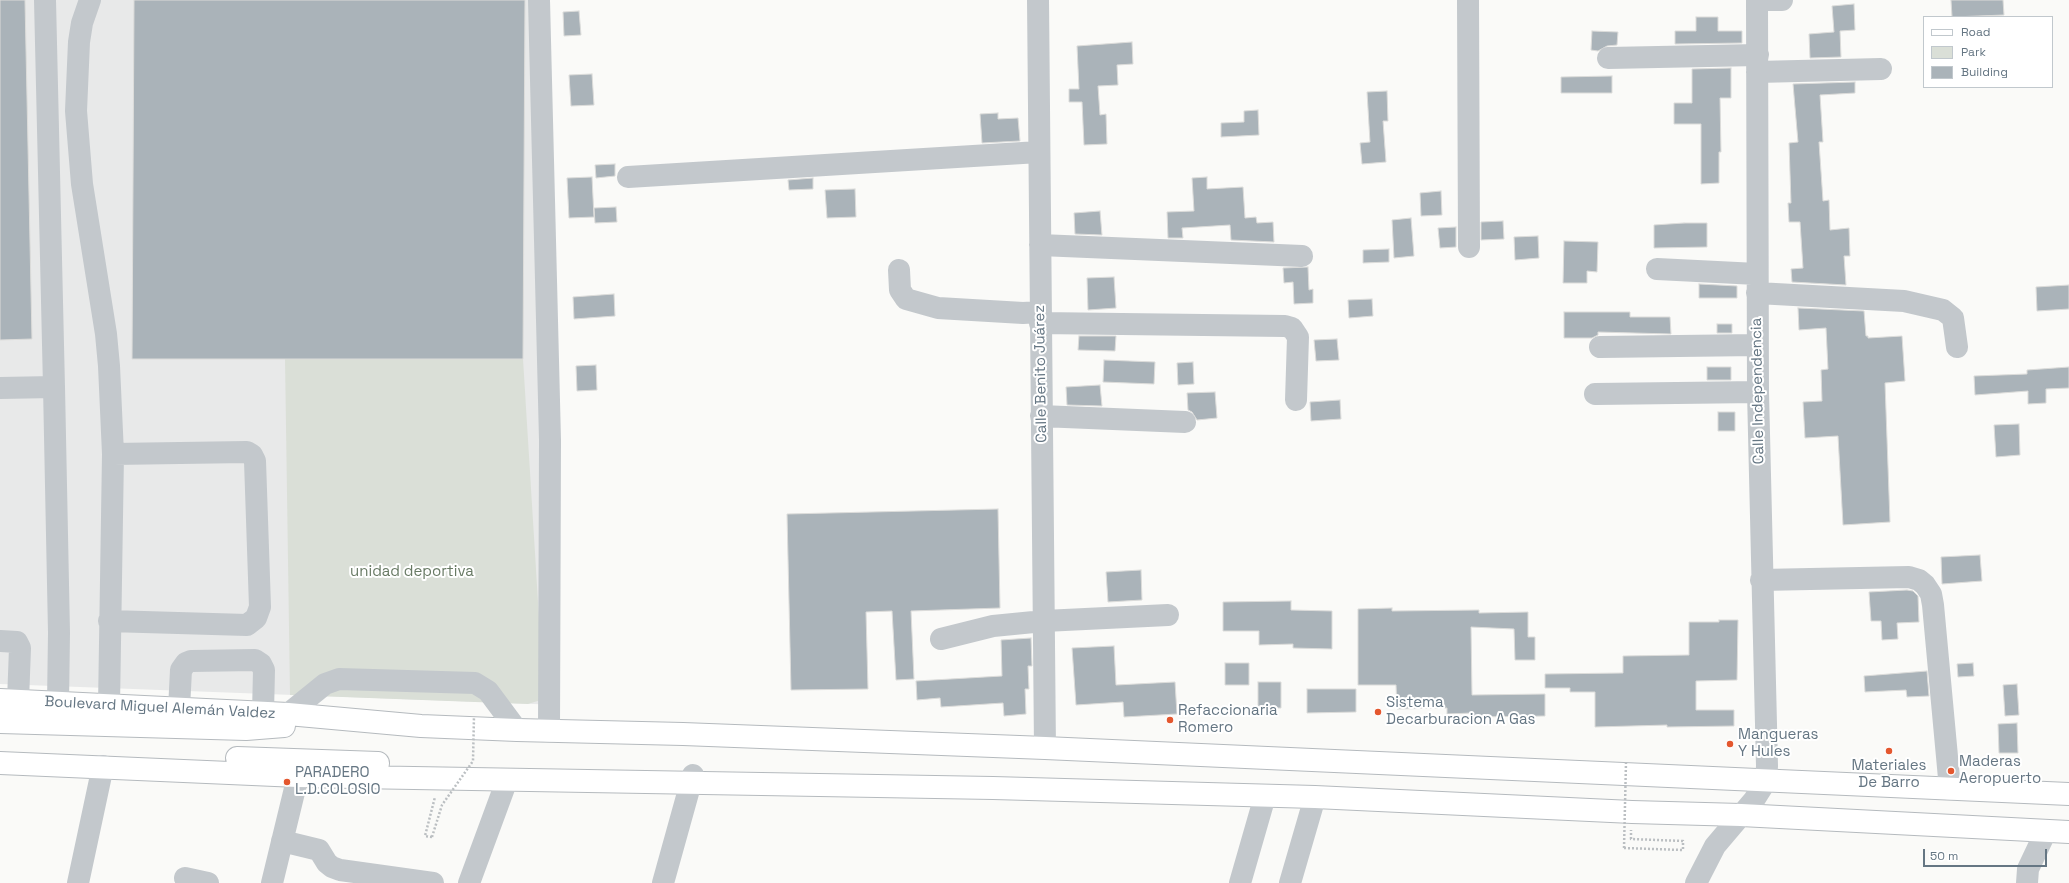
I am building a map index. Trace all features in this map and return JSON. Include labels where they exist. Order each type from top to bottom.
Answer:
[{"type":"main road","name":"Boulevard Miguel Alemán Valdez","points":[[9,700],[288,714],[421,726],[683,734],[1045,748],[2069,794]]},
{"type":"main road","points":[[0,722],[246,729],[292,725],[320,717]]},
{"type":"main road","points":[[0,748],[543,768],[658,770],[714,783],[985,787],[1315,797],[1632,812],[1741,815],[2069,832]]},
{"type":"main road","points":[[0,763],[103,766],[298,776],[507,780],[692,779]]},
{"type":"street","points":[[45,0],[59,633],[58,703]]},
{"type":"street","points":[[90,0],[81,30],[76,110],[82,184],[106,334],[113,454],[109,621],[109,706]]},
{"type":"street","points":[[539,0],[550,440],[549,731]]},
{"type":"street","name":"Calle Benito Juárez","points":[[1038,0],[1045,748]]},
{"type":"street","points":[[1468,0],[1469,247]]},
{"type":"street","points":[[1757,0],[1782,0]]},
{"type":"street","name":"Calle Independencia","points":[[1757,0],[1757,345],[1761,580],[1767,766],[1766,781]]},
{"type":"street","points":[[1608,58],[1881,69]]},
{"type":"street","points":[[628,177],[1040,152]]},
{"type":"street","points":[[1040,245],[1302,256]]},
{"type":"street","points":[[1657,269],[1904,301],[1943,310],[1953,318],[1958,347]]},
{"type":"street","points":[[899,270],[900,290],[906,299],[938,308],[1023,313],[1040,317],[1285,326],[1292,328],[1298,337],[1296,400]]},
{"type":"street","points":[[1600,347],[1757,345]]},
{"type":"street","points":[[0,388],[54,387]]},
{"type":"street","points":[[1595,394],[1758,392]]},
{"type":"street","points":[[1041,416],[1185,422]]},
{"type":"street","points":[[109,621],[247,625],[256,618],[260,607],[255,461],[252,455],[247,452],[113,454]]},
{"type":"street","points":[[1761,580],[1909,577],[1919,580],[1925,585],[1931,594],[1933,605],[1950,788]]},
{"type":"street","points":[[941,639],[993,626],[1044,621],[1168,615]]},
{"type":"street","points":[[0,641],[17,642],[20,648],[9,700]]},
{"type":"street","points":[[179,709],[181,670],[186,663],[191,661],[255,660],[261,664],[264,670],[263,713]]},
{"type":"street","points":[[288,714],[325,684],[339,679],[475,683],[488,691],[518,730]]},
{"type":"street","points":[[78,883],[103,766]]},
{"type":"street","points":[[272,883],[298,776]]},
{"type":"street","points":[[663,883],[692,779]]},
{"type":"street","points":[[469,883],[507,780]]},
{"type":"street","points":[[1696,883],[1715,846],[1754,800],[1766,781]]},
{"type":"street","points":[[1240,883],[1265,796]]},
{"type":"street","points":[[1290,883],[1315,797]]},
{"type":"street","points":[[2027,883],[2028,869],[2046,830]]},
{"type":"street","points":[[282,842],[318,850],[332,868],[433,883]]},
{"type":"street","points":[[185,878],[208,883]]},
{"type":"path","points":[[440,779],[424,836],[432,837],[442,805],[473,762],[474,716]]},
{"type":"path","points":[[1626,762],[1624,848],[1683,850],[1683,841],[1631,839],[1632,812]]},
{"type":"shaded area","points":[[0,0],[540,0],[560,705],[0,684]]},
{"type":"green space","name":"unidad deportiva","points":[[285,359],[523,359],[544,699],[528,704],[290,695]]},
{"type":"building","points":[[0,0],[25,0],[32,339],[0,340]]},
{"type":"building","points":[[134,0],[525,0],[523,359],[132,359]]},
{"type":"building","points":[[1951,0],[2003,0],[2004,15],[1952,16]]},
{"type":"building","points":[[1854,4],[1855,30],[1840,31],[1841,57],[1810,58],[1809,34],[1834,32],[1832,6]]},
{"type":"building","points":[[579,11],[581,35],[564,36],[563,12]]},
{"type":"building","points":[[1696,17],[1718,17],[1718,31],[1742,31],[1742,43],[1675,44],[1675,31],[1696,31]]},
{"type":"building","points":[[1592,31],[1618,32],[1617,45],[1607,46],[1598,51],[1591,50]]},
{"type":"building","points":[[1132,42],[1133,64],[1117,65],[1118,85],[1098,86],[1100,115],[1106,114],[1107,144],[1084,145],[1082,102],[1069,102],[1069,89],[1079,89],[1077,46]]},
{"type":"building","points":[[1731,68],[1731,98],[1720,98],[1721,152],[1719,152],[1719,183],[1701,184],[1701,124],[1674,124],[1674,103],[1692,103],[1692,69]]},
{"type":"building","points":[[592,74],[594,105],[571,106],[569,75]]},
{"type":"building","points":[[1612,76],[1612,93],[1561,93],[1561,77]]},
{"type":"building","points":[[1855,82],[1855,93],[1820,95],[1823,142],[1819,142],[1823,201],[1829,200],[1830,230],[1849,228],[1850,256],[1844,256],[1846,285],[1792,282],[1791,269],[1803,268],[1800,222],[1789,222],[1788,203],[1791,203],[1789,143],[1798,142],[1793,84]]},
{"type":"building","points":[[1387,91],[1388,121],[1383,121],[1386,162],[1362,164],[1360,143],[1370,142],[1367,92]]},
{"type":"building","points":[[1258,110],[1259,135],[1221,137],[1221,123],[1244,122],[1244,111]]},
{"type":"building","points":[[998,113],[998,119],[1018,118],[1020,141],[982,143],[980,114]]},
{"type":"building","points":[[615,164],[615,176],[596,178],[595,165]]},
{"type":"building","points":[[592,177],[594,217],[569,218],[567,178]]},
{"type":"building","points":[[1207,177],[1207,189],[1243,187],[1245,218],[1256,217],[1257,223],[1273,222],[1274,242],[1231,240],[1230,225],[1182,228],[1183,238],[1168,238],[1167,212],[1194,211],[1192,178]]},
{"type":"building","points":[[813,178],[813,189],[789,190],[788,180]]},
{"type":"building","points":[[855,189],[856,217],[827,218],[825,190]]},
{"type":"building","points":[[1441,191],[1442,215],[1421,216],[1420,193]]},
{"type":"building","points":[[616,207],[617,222],[595,223],[594,208]]},
{"type":"building","points":[[1100,211],[1102,235],[1075,234],[1074,213]]},
{"type":"building","points":[[1411,218],[1414,256],[1394,258],[1392,220]]},
{"type":"building","points":[[1503,221],[1504,239],[1481,240],[1481,222]]},
{"type":"building","points":[[1707,223],[1707,247],[1654,248],[1654,225]]},
{"type":"building","points":[[1456,227],[1456,247],[1440,248],[1438,228]]},
{"type":"building","points":[[1538,236],[1539,258],[1515,260],[1514,237]]},
{"type":"building","points":[[1564,241],[1598,242],[1597,272],[1587,271],[1587,283],[1563,283]]},
{"type":"building","points":[[1389,249],[1389,262],[1363,263],[1363,250]]},
{"type":"building","points":[[1308,267],[1309,290],[1313,289],[1313,303],[1294,304],[1293,282],[1284,283],[1283,268]]},
{"type":"building","points":[[1114,277],[1116,308],[1088,310],[1087,278]]},
{"type":"building","points":[[1699,284],[1737,286],[1737,298],[1699,298]]},
{"type":"building","points":[[2069,285],[2069,309],[2037,311],[2036,287]]},
{"type":"building","points":[[614,294],[615,316],[574,319],[573,297]]},
{"type":"building","points":[[1372,299],[1373,316],[1349,318],[1348,300]]},
{"type":"building","points":[[1798,308],[1864,311],[1866,336],[1868,336],[1868,338],[1902,336],[1905,381],[1885,383],[1890,522],[1843,525],[1838,436],[1805,438],[1803,402],[1822,401],[1821,370],[1828,369],[1826,328],[1799,330]]},
{"type":"building","points":[[1564,312],[1630,312],[1630,317],[1670,317],[1671,334],[1598,332],[1598,335],[1592,338],[1564,338]]},
{"type":"building","points":[[1717,324],[1732,324],[1732,333],[1717,333]]},
{"type":"building","points":[[1079,336],[1116,336],[1115,351],[1078,350]]},
{"type":"building","points":[[1337,339],[1339,360],[1316,361],[1314,340]]},
{"type":"building","points":[[1104,360],[1155,362],[1154,384],[1103,382]]},
{"type":"building","points":[[1193,362],[1194,384],[1178,385],[1177,363]]},
{"type":"building","points":[[596,365],[597,390],[577,391],[576,366]]},
{"type":"building","points":[[1707,367],[1731,367],[1731,380],[1707,380]]},
{"type":"building","points":[[2069,367],[2069,388],[2046,389],[2046,403],[2028,404],[2028,391],[1975,395],[1974,376],[2027,374],[2027,370]]},
{"type":"building","points":[[1100,385],[1102,406],[1067,405],[1066,387]]},
{"type":"building","points":[[1215,392],[1217,418],[1197,420],[1192,412],[1188,410],[1187,393]]},
{"type":"building","points":[[1340,400],[1341,419],[1311,421],[1310,402]]},
{"type":"building","points":[[1718,412],[1735,412],[1735,431],[1718,431]]},
{"type":"building","points":[[2019,424],[2020,455],[1996,457],[1994,425]]},
{"type":"building","points":[[998,509],[1000,608],[911,611],[914,679],[896,680],[892,611],[866,612],[868,689],[791,690],[787,514]]},
{"type":"building","points":[[1980,555],[1982,581],[1942,584],[1941,557]]},
{"type":"building","points":[[1141,570],[1142,600],[1108,602],[1106,572]]},
{"type":"building","points":[[1913,591],[1918,596],[1919,622],[1897,623],[1898,639],[1882,640],[1881,621],[1871,621],[1869,592]]},
{"type":"building","points":[[1291,601],[1291,610],[1332,611],[1332,649],[1293,648],[1293,644],[1259,645],[1259,631],[1223,631],[1223,602]]},
{"type":"building","points":[[1392,608],[1392,611],[1479,610],[1479,613],[1528,612],[1528,637],[1535,637],[1535,660],[1515,660],[1514,629],[1471,627],[1472,695],[1545,694],[1545,716],[1472,717],[1472,713],[1447,714],[1447,708],[1397,709],[1396,685],[1358,685],[1358,609]]},
{"type":"building","points":[[1719,620],[1738,620],[1737,680],[1696,681],[1696,710],[1734,710],[1734,726],[1667,727],[1667,725],[1595,727],[1595,692],[1570,692],[1570,688],[1545,688],[1545,674],[1623,673],[1623,656],[1689,655],[1689,622],[1719,622]]},
{"type":"building","points":[[1031,638],[1032,666],[1028,666],[1029,689],[1025,689],[1026,714],[1004,716],[1003,703],[941,707],[940,698],[917,700],[916,681],[1002,676],[1001,640]]},
{"type":"building","points":[[1114,646],[1116,685],[1175,682],[1177,714],[1124,717],[1123,702],[1076,705],[1072,648]]},
{"type":"building","points":[[1225,663],[1249,663],[1249,685],[1225,685]]},
{"type":"building","points":[[1973,663],[1974,676],[1958,677],[1957,664]]},
{"type":"building","points":[[1927,671],[1929,696],[1907,697],[1906,690],[1865,692],[1864,676]]},
{"type":"building","points":[[1258,682],[1281,682],[1281,708],[1258,708]]},
{"type":"building","points":[[2017,684],[2019,715],[2005,716],[2003,685]]},
{"type":"building","points":[[1307,689],[1356,689],[1356,712],[1307,713]]},
{"type":"building","points":[[2017,723],[2018,753],[1999,753],[1998,724]]},
{"type":"place","name":"Sistema Decarburacion A Gas","points":[[1378,712]]},
{"type":"place","name":"Refaccionaria Romero","points":[[1170,720]]},
{"type":"place","name":"Mangueras Y Hules","points":[[1730,744]]},
{"type":"place","name":"Materiales De Barro","points":[[1889,751]]},
{"type":"place","name":"Maderas Aeropuerto","points":[[1951,771]]},
{"type":"place","name":"PARADERO L.D.COLOSIO","points":[[287,782]]}]
